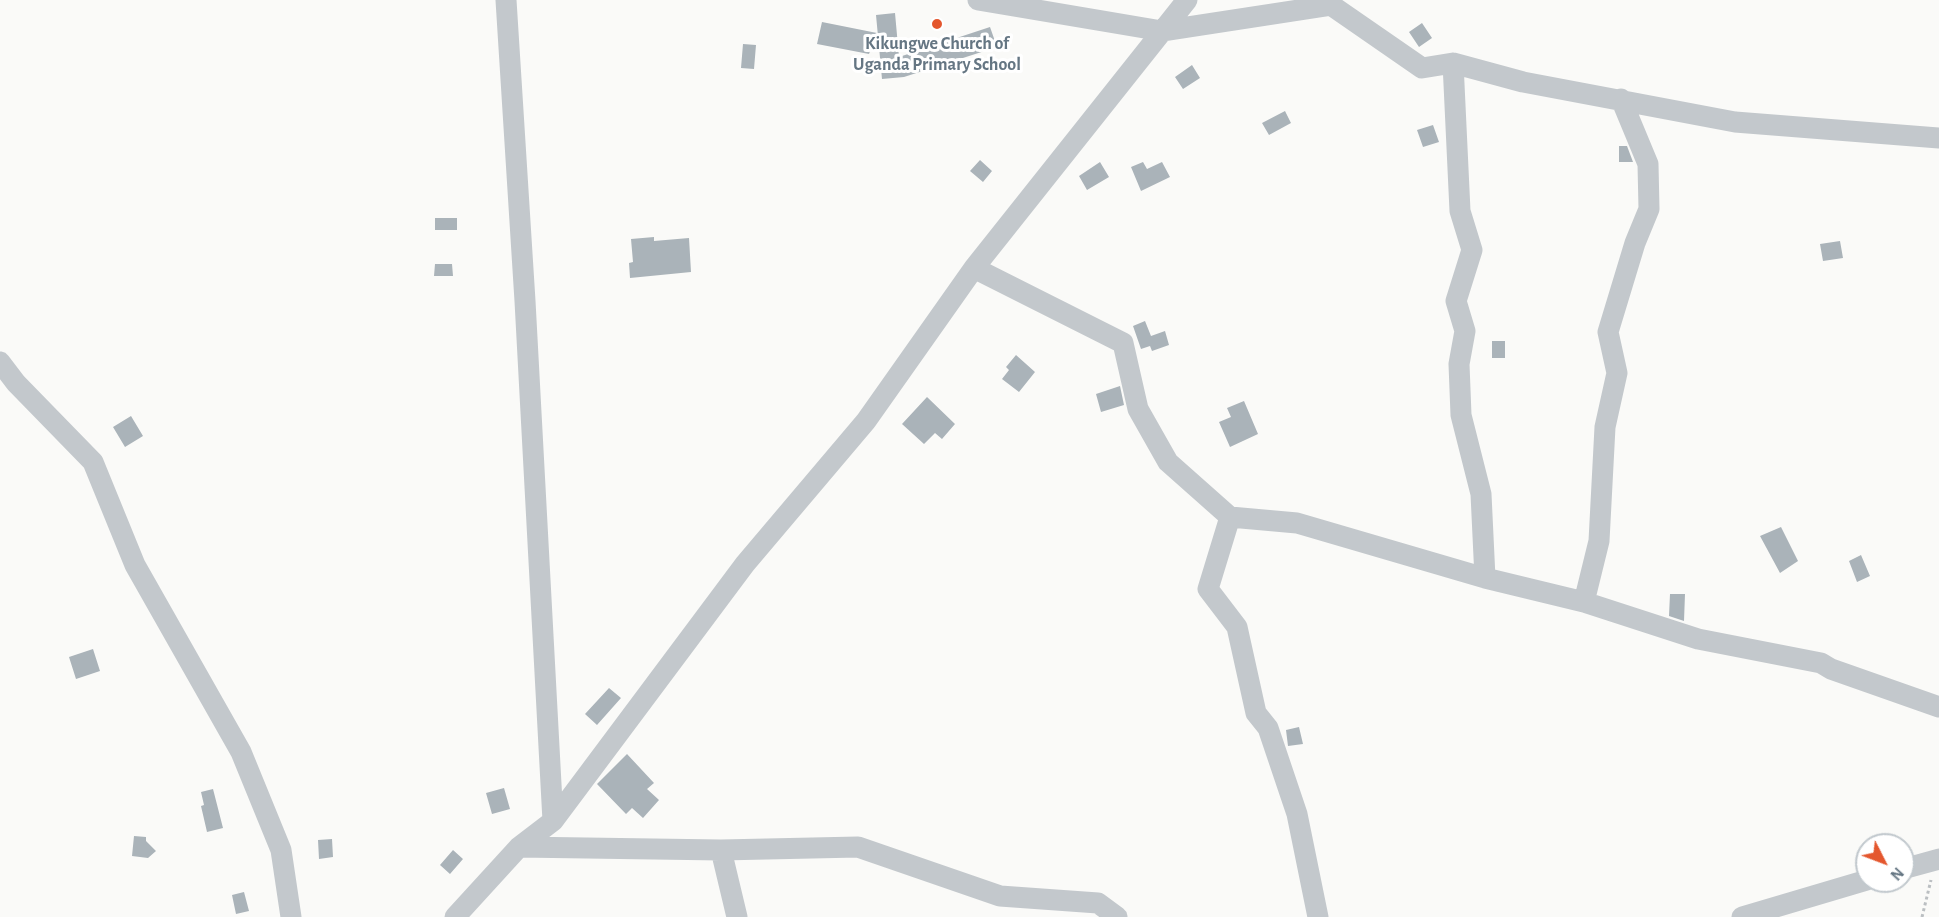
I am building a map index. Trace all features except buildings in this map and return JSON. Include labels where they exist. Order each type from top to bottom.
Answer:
[{"type":"street","points":[[506,0],[553,821]]},
{"type":"street","points":[[978,0],[1162,31],[1331,4],[1422,68],[1453,63],[1523,82],[1735,122],[1939,138]]},
{"type":"street","points":[[455,917],[519,847],[553,821],[745,564],[866,422],[974,268],[1187,0]]},
{"type":"street","points":[[1453,63],[1460,211],[1472,250],[1456,301],[1465,331],[1459,364],[1461,416],[1481,494],[1485,578]]},
{"type":"street","points":[[1584,602],[1599,541],[1605,427],[1617,373],[1608,332],[1635,243],[1649,209],[1647,164],[1621,99]]},
{"type":"street","points":[[974,268],[1123,343],[1138,409],[1168,462],[1230,518],[1297,524],[1485,578],[1584,602],[1698,639],[1821,663],[1831,669],[1939,707]]},
{"type":"street","points":[[0,362],[8,386],[93,462],[135,566],[242,752],[280,850],[291,917]]},
{"type":"street","points":[[1230,518],[1208,588],[1237,627],[1256,713],[1268,728],[1298,814],[1318,917]]},
{"type":"street","points":[[519,847],[721,850],[858,847],[1000,896],[1098,903],[1117,917]]},
{"type":"street","points":[[721,850],[736,917]]},
{"type":"street","points":[[1915,868],[1937,866]]},
{"type":"street","points":[[1742,917],[1855,884]]},
{"type":"path","points":[[1922,917],[1931,879],[1937,866]]},
{"type":"place","name":"Kikungwe Church of Uganda Primary School","points":[[937,24]]}]
